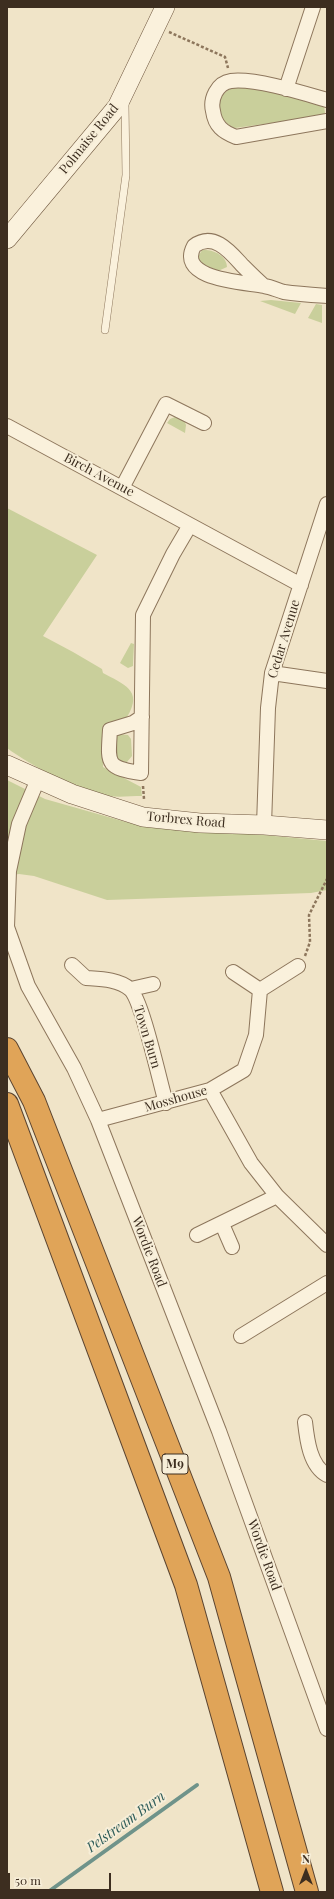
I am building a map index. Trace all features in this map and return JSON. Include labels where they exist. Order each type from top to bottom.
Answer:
[{"type":"highway","name":"M9","points":[[7,1049],[34,1102],[219,1577],[306,1892]]},
{"type":"highway","name":"M9","points":[[7,1104],[186,1585],[272,1892]]},
{"type":"street","name":"Polmaise Road","points":[[9,232],[117,107],[165,7]]},
{"type":"street","points":[[286,89],[313,7]]},
{"type":"street","points":[[327,100],[286,89],[241,81],[232,81],[219,88],[213,97],[212,110],[215,121],[224,132],[236,137],[327,121]]},
{"type":"street","points":[[264,286],[227,249],[220,244],[208,241],[194,246],[191,261],[200,271],[236,283],[264,286],[284,292],[327,296]]},
{"type":"street","points":[[122,488],[166,404],[204,423]]},
{"type":"street","name":"Birch Avenue","points":[[7,426],[301,585]]},
{"type":"street","name":"Cedar Avenue","points":[[264,825],[268,708],[272,672],[327,506]]},
{"type":"street","points":[[142,717],[143,615],[173,554],[190,525]]},
{"type":"street","points":[[272,672],[327,682]]},
{"type":"street","name":"Torbrex Road","points":[[7,764],[72,794],[144,817],[200,823],[264,825],[327,830]]},
{"type":"street","name":"Wordie Road","points":[[38,779],[19,824],[9,871],[7,927],[28,986],[74,1068],[98,1120],[219,1431],[327,1729]]},
{"type":"street","name":"Town Burn","points":[[72,965],[86,978],[108,979],[131,989],[143,1015],[166,1103]]},
{"type":"street","points":[[233,972],[260,990],[298,966]]},
{"type":"street","points":[[131,989],[154,984]]},
{"type":"street","name":"Mosshouse","points":[[98,1120],[210,1090],[244,1070],[256,1035],[260,990]]},
{"type":"street","points":[[210,1090],[251,1163],[277,1196],[327,1245]]},
{"type":"street","points":[[197,1235],[277,1196]]},
{"type":"street","points":[[222,1224],[232,1247]]},
{"type":"street","points":[[241,1336],[327,1283]]},
{"type":"street","points":[[306,1422],[308,1447],[320,1471],[327,1475]]},
{"type":"lane","points":[[105,330],[126,175],[125,90]]},
{"type":"path","points":[[155,26],[224,57],[232,81]]},
{"type":"path","points":[[298,966],[306,956],[310,942],[309,915],[327,879]]},
{"type":"green space","points":[[240,85],[285,94],[324,106],[325,113],[322,116],[235,128],[222,118],[219,111],[219,105],[225,92]]},
{"type":"green space","points":[[202,250],[214,252],[222,256],[227,267],[218,271],[202,264],[198,257]]},
{"type":"green space","points":[[271,300],[301,303],[295,314],[260,301]]},
{"type":"green space","points":[[316,304],[322,305],[322,323],[308,318]]},
{"type":"green space","points":[[175,417],[184,420],[186,425],[185,433],[167,423],[170,419]]},
{"type":"green space","points":[[7,508],[97,555],[43,636],[102,669],[103,673],[129,689],[133,700],[132,708],[127,717],[103,725],[103,767],[141,787],[142,796],[122,797],[102,795],[40,769],[7,748]]},
{"type":"green space","points":[[131,643],[134,644],[133,666],[128,668],[120,663]]},
{"type":"green space","points":[[118,734],[128,735],[131,739],[132,756],[127,762],[118,761],[115,757],[115,737]]},
{"type":"green space","points":[[7,780],[45,799],[126,822],[327,841],[327,890],[311,893],[107,900],[34,876],[19,874],[7,876]]},
{"type":"waterway","name":"Pelstream Burn","points":[[48,1892],[197,1785]]}]
